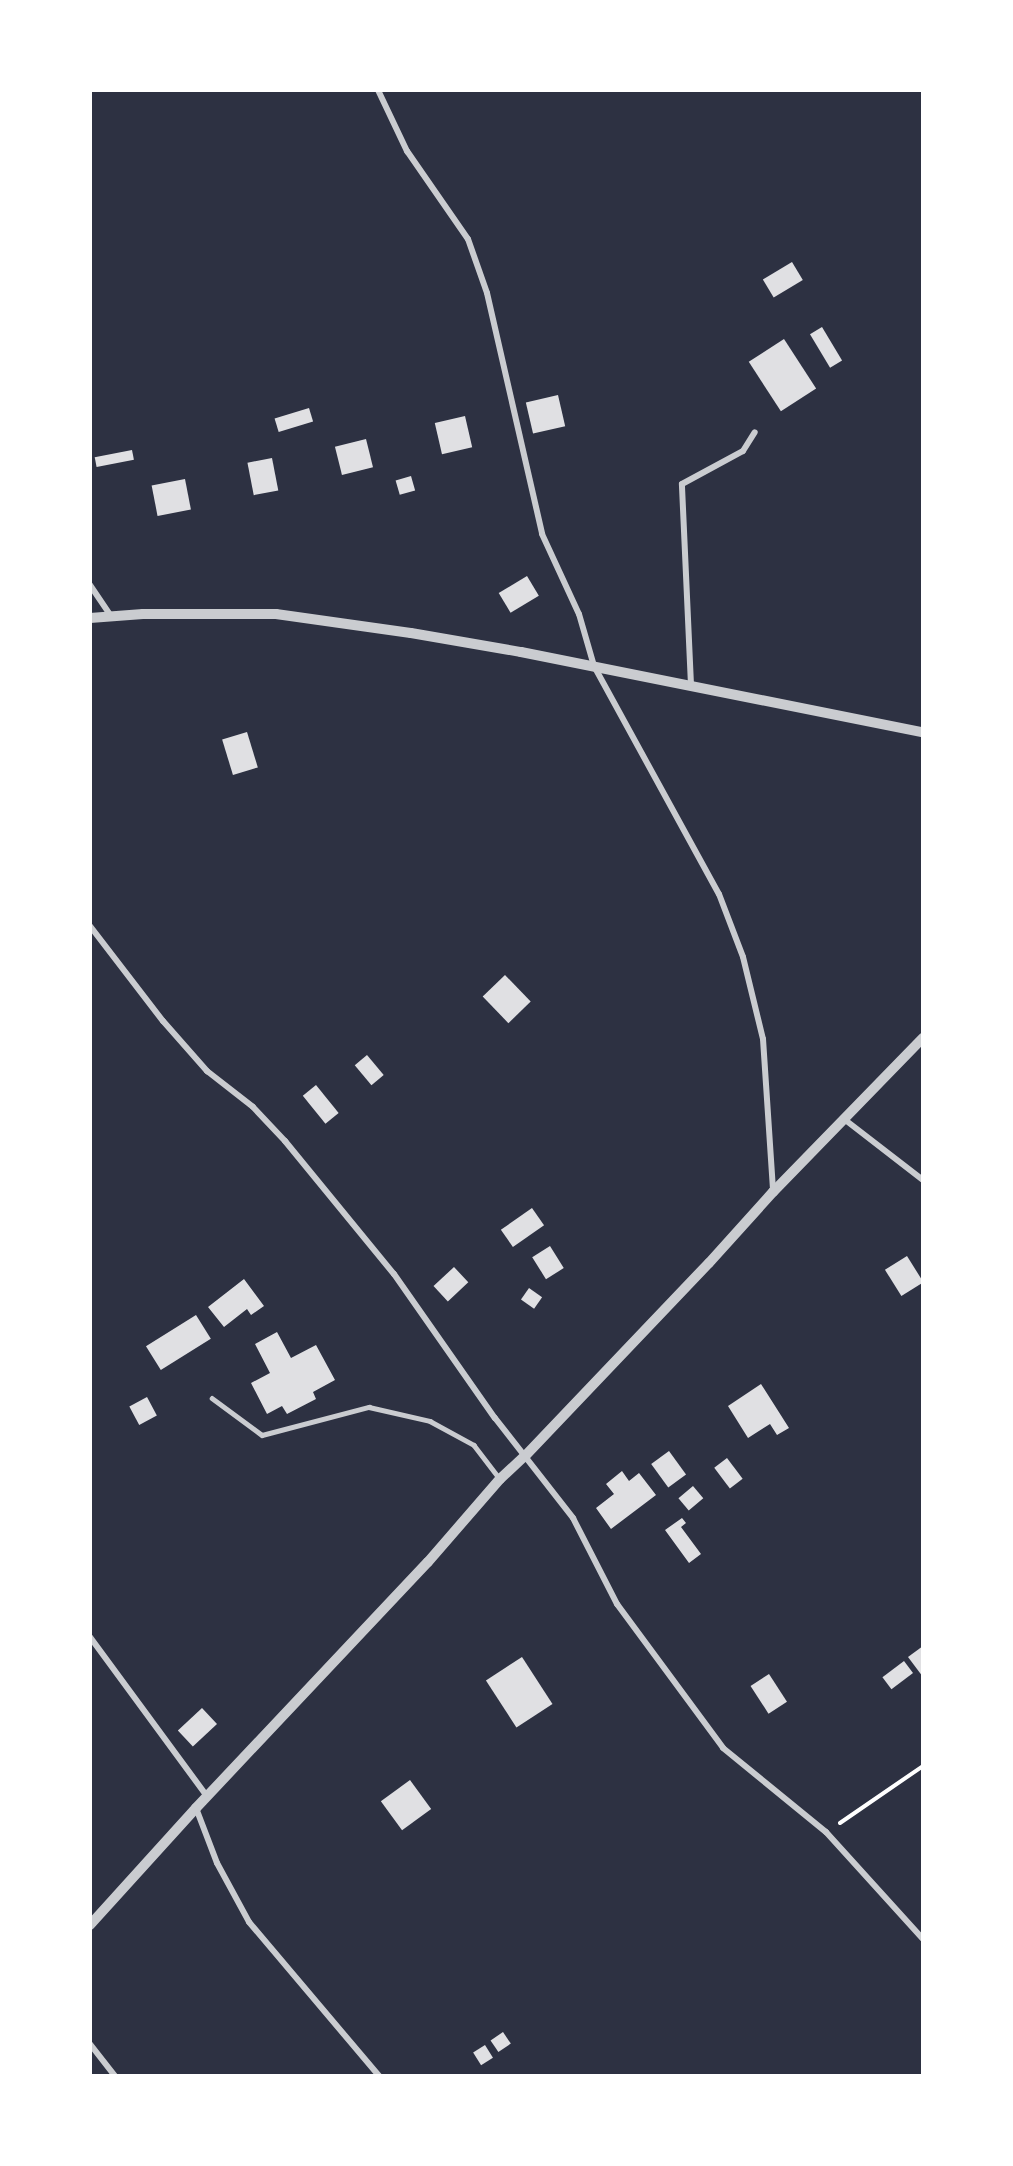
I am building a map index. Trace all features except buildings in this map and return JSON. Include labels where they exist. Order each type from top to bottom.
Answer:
[{"type":"street","points":[[378,90],[407,151],[468,239],[487,292],[542,534],[579,614],[594,666],[719,894],[743,957],[763,1039],[773,1192]]},
{"type":"street","points":[[691,685],[682,484],[743,451],[755,432]]},
{"type":"street","points":[[90,585],[111,616]]},
{"type":"street","points":[[90,618],[143,614],[276,614],[411,633],[594,666],[923,732]]},
{"type":"street","points":[[90,926],[163,1021],[207,1071],[253,1107],[285,1141],[394,1274],[495,1418],[573,1518],[617,1604],[723,1748],[826,1832],[923,1939]]},
{"type":"street","points":[[90,1926],[207,1796],[428,1562],[500,1479],[526,1455],[709,1263],[773,1192],[923,1038]]},
{"type":"street","points":[[844,1119],[923,1180]]},
{"type":"street","points":[[90,1637],[207,1796]]},
{"type":"street","points":[[196,1808],[216,1863],[249,1922],[379,2076]]},
{"type":"street","points":[[90,2044],[115,2076]]},
{"type":"lane","points":[[212,1398],[262,1435],[369,1407],[430,1421],[474,1444],[500,1479]]},
{"type":"path","points":[[826,1832],[923,1766]]}]
